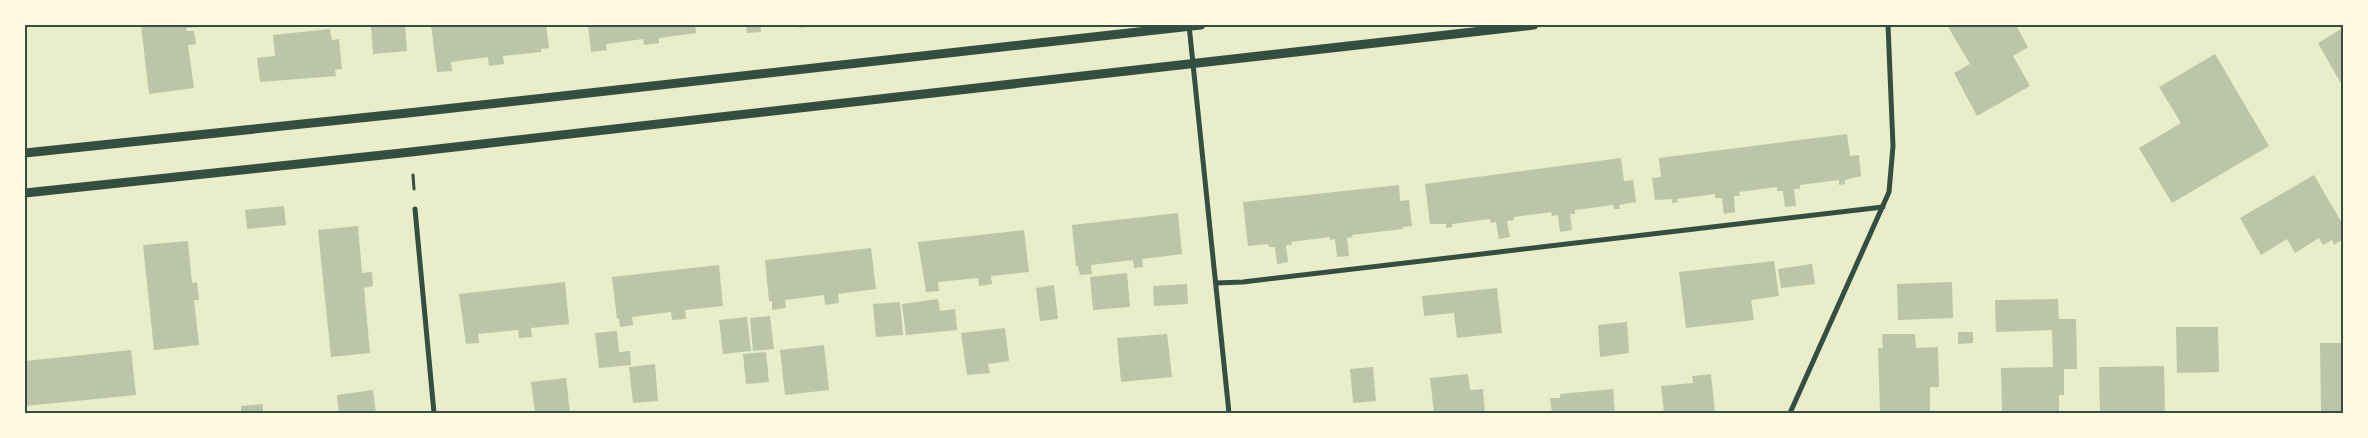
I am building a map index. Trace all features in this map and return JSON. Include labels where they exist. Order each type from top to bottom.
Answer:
[{"type":"street","points":[[1190,25],[1229,413]]},
{"type":"street","points":[[25,153],[408,114],[1201,25]]},
{"type":"street","points":[[25,193],[411,152],[1534,25]]},
{"type":"street","points":[[1790,413],[1889,192],[1893,146],[1888,25]]},
{"type":"street","points":[[1216,284],[1882,207]]},
{"type":"street","points":[[415,209],[434,413]]},
{"type":"path","points":[[411,152],[415,209]]},
{"type":"building","points":[[141,25],[198,25],[198,27],[186,28],[187,31],[194,31],[196,44],[188,45],[194,88],[149,94]]},
{"type":"building","points":[[371,25],[405,25],[407,51],[373,54]]},
{"type":"building","points":[[431,25],[546,25],[549,48],[541,49],[541,52],[503,56],[504,64],[489,66],[488,57],[451,62],[452,71],[437,72]]},
{"type":"building","points":[[588,25],[695,25],[696,33],[659,38],[659,43],[644,45],[643,39],[606,44],[607,50],[591,52]]},
{"type":"building","points":[[746,25],[760,25],[761,32],[747,33]]},
{"type":"building","points":[[799,25],[813,25],[813,26],[799,28]]},
{"type":"building","points":[[1947,25],[2016,25],[2028,47],[2013,56],[2030,86],[1977,116],[1954,73],[1970,64]]},
{"type":"building","points":[[2343,28],[2343,87],[2318,43]]},
{"type":"building","points":[[330,29],[332,40],[339,39],[342,69],[335,70],[336,76],[260,82],[257,58],[275,56],[273,35]]},
{"type":"building","points":[[2215,54],[2269,146],[2172,203],[2139,148],[2181,123],[2159,87]]},
{"type":"building","points":[[1847,134],[1850,156],[1859,155],[1861,176],[1845,180],[1845,184],[1839,185],[1839,180],[1800,185],[1800,189],[1794,189],[1796,206],[1785,207],[1783,191],[1777,191],[1777,187],[1739,192],[1740,196],[1734,196],[1735,212],[1724,214],[1722,198],[1715,198],[1715,194],[1677,199],[1678,202],[1672,203],[1672,199],[1655,200],[1652,178],[1661,177],[1659,158]]},
{"type":"building","points":[[1621,158],[1624,181],[1633,180],[1636,202],[1619,205],[1620,209],[1614,209],[1613,205],[1575,210],[1575,214],[1570,214],[1572,230],[1560,232],[1558,215],[1552,216],[1551,212],[1514,217],[1514,220],[1507,221],[1510,237],[1499,239],[1496,222],[1491,223],[1490,219],[1452,224],[1452,227],[1446,228],[1446,224],[1430,224],[1425,184]]},
{"type":"building","points":[[2314,175],[2343,225],[2343,239],[2334,245],[2332,240],[2323,245],[2319,238],[2295,253],[2287,239],[2261,255],[2240,218]]},
{"type":"building","points":[[1399,185],[1400,201],[1409,200],[1412,226],[1403,227],[1403,229],[1352,235],[1353,237],[1347,238],[1349,256],[1337,257],[1335,239],[1330,240],[1330,237],[1291,242],[1292,245],[1286,245],[1288,262],[1277,264],[1275,247],[1269,247],[1268,244],[1248,246],[1243,202]]},
{"type":"building","points":[[284,206],[286,225],[247,229],[245,210]]},
{"type":"building","points":[[1178,213],[1182,254],[1142,259],[1143,267],[1134,268],[1133,260],[1091,265],[1092,274],[1080,275],[1078,266],[1076,266],[1072,225]]},
{"type":"building","points":[[358,226],[362,273],[372,272],[373,286],[364,288],[370,353],[331,357],[318,230]]},
{"type":"building","points":[[1024,230],[1029,272],[991,276],[992,284],[979,286],[978,278],[938,282],[939,291],[926,292],[918,242]]},
{"type":"building","points":[[188,241],[192,283],[197,282],[199,300],[194,300],[199,345],[154,350],[143,245]]},
{"type":"building","points":[[871,248],[876,289],[838,294],[839,303],[825,305],[824,295],[785,300],[786,308],[772,310],[772,301],[769,301],[765,260]]},
{"type":"building","points":[[1774,261],[1779,296],[1751,300],[1754,320],[1686,328],[1679,272]]},
{"type":"building","points":[[1812,264],[1815,284],[1781,288],[1778,269]]},
{"type":"building","points":[[719,265],[723,306],[685,310],[686,319],[672,320],[671,312],[632,317],[633,325],[620,327],[619,318],[617,319],[612,277]]},
{"type":"building","points":[[1127,273],[1130,307],[1093,310],[1090,277]]},
{"type":"building","points":[[565,282],[569,324],[531,328],[532,337],[519,338],[518,330],[478,334],[479,343],[466,344],[459,294]]},
{"type":"building","points":[[1952,282],[1953,318],[1898,320],[1897,284]]},
{"type":"building","points":[[1187,284],[1188,304],[1154,306],[1153,286]]},
{"type":"building","points":[[1054,285],[1058,319],[1040,321],[1036,288]]},
{"type":"building","points":[[1497,288],[1502,333],[1457,338],[1454,313],[1424,316],[1422,296]]},
{"type":"building","points":[[938,299],[940,311],[955,309],[957,330],[906,335],[902,304]]},
{"type":"building","points":[[2058,299],[2059,319],[2076,319],[2077,369],[2064,369],[2064,395],[2059,395],[2059,413],[2002,413],[2001,368],[2053,367],[2052,330],[1996,332],[1995,300]]},
{"type":"building","points":[[900,302],[903,335],[876,337],[873,304]]},
{"type":"building","points":[[770,316],[774,349],[753,351],[750,318]]},
{"type":"building","points":[[747,317],[751,351],[723,354],[719,320]]},
{"type":"building","points":[[1627,322],[1629,353],[1600,357],[1598,325]]},
{"type":"building","points":[[2176,327],[2218,327],[2219,372],[2177,373]]},
{"type":"building","points":[[1005,328],[1009,361],[988,364],[990,373],[967,375],[961,333]]},
{"type":"building","points":[[617,331],[619,352],[630,351],[631,365],[599,368],[595,333]]},
{"type":"building","points":[[1958,332],[1973,332],[1973,343],[1958,344]]},
{"type":"building","points":[[1167,334],[1172,377],[1121,382],[1117,338]]},
{"type":"building","points":[[1882,334],[1915,334],[1916,348],[1938,347],[1939,387],[1930,387],[1930,413],[1880,413],[1878,348],[1883,348]]},
{"type":"building","points":[[2320,343],[2343,343],[2343,411],[2321,411]]},
{"type":"building","points":[[824,345],[829,390],[785,395],[780,350]]},
{"type":"building","points":[[131,350],[136,395],[25,406],[25,361]]},
{"type":"building","points":[[766,352],[769,382],[746,384],[743,354]]},
{"type":"building","points":[[655,364],[658,401],[633,403],[629,367]]},
{"type":"building","points":[[2164,366],[2165,413],[2100,413],[2099,367]]},
{"type":"building","points":[[1373,367],[1376,401],[1353,403],[1350,369]]},
{"type":"building","points":[[1468,374],[1470,390],[1483,389],[1485,413],[1434,413],[1430,378]]},
{"type":"building","points":[[1711,374],[1715,413],[1664,413],[1661,386],[1693,383],[1692,376]]},
{"type":"building","points":[[566,378],[570,413],[535,413],[531,382]]},
{"type":"building","points":[[1613,389],[1615,413],[1552,413],[1550,398],[1560,398],[1560,394]]},
{"type":"building","points":[[373,390],[376,413],[339,413],[337,395]]},
{"type":"building","points":[[263,404],[263,413],[241,413],[241,406]]}]
